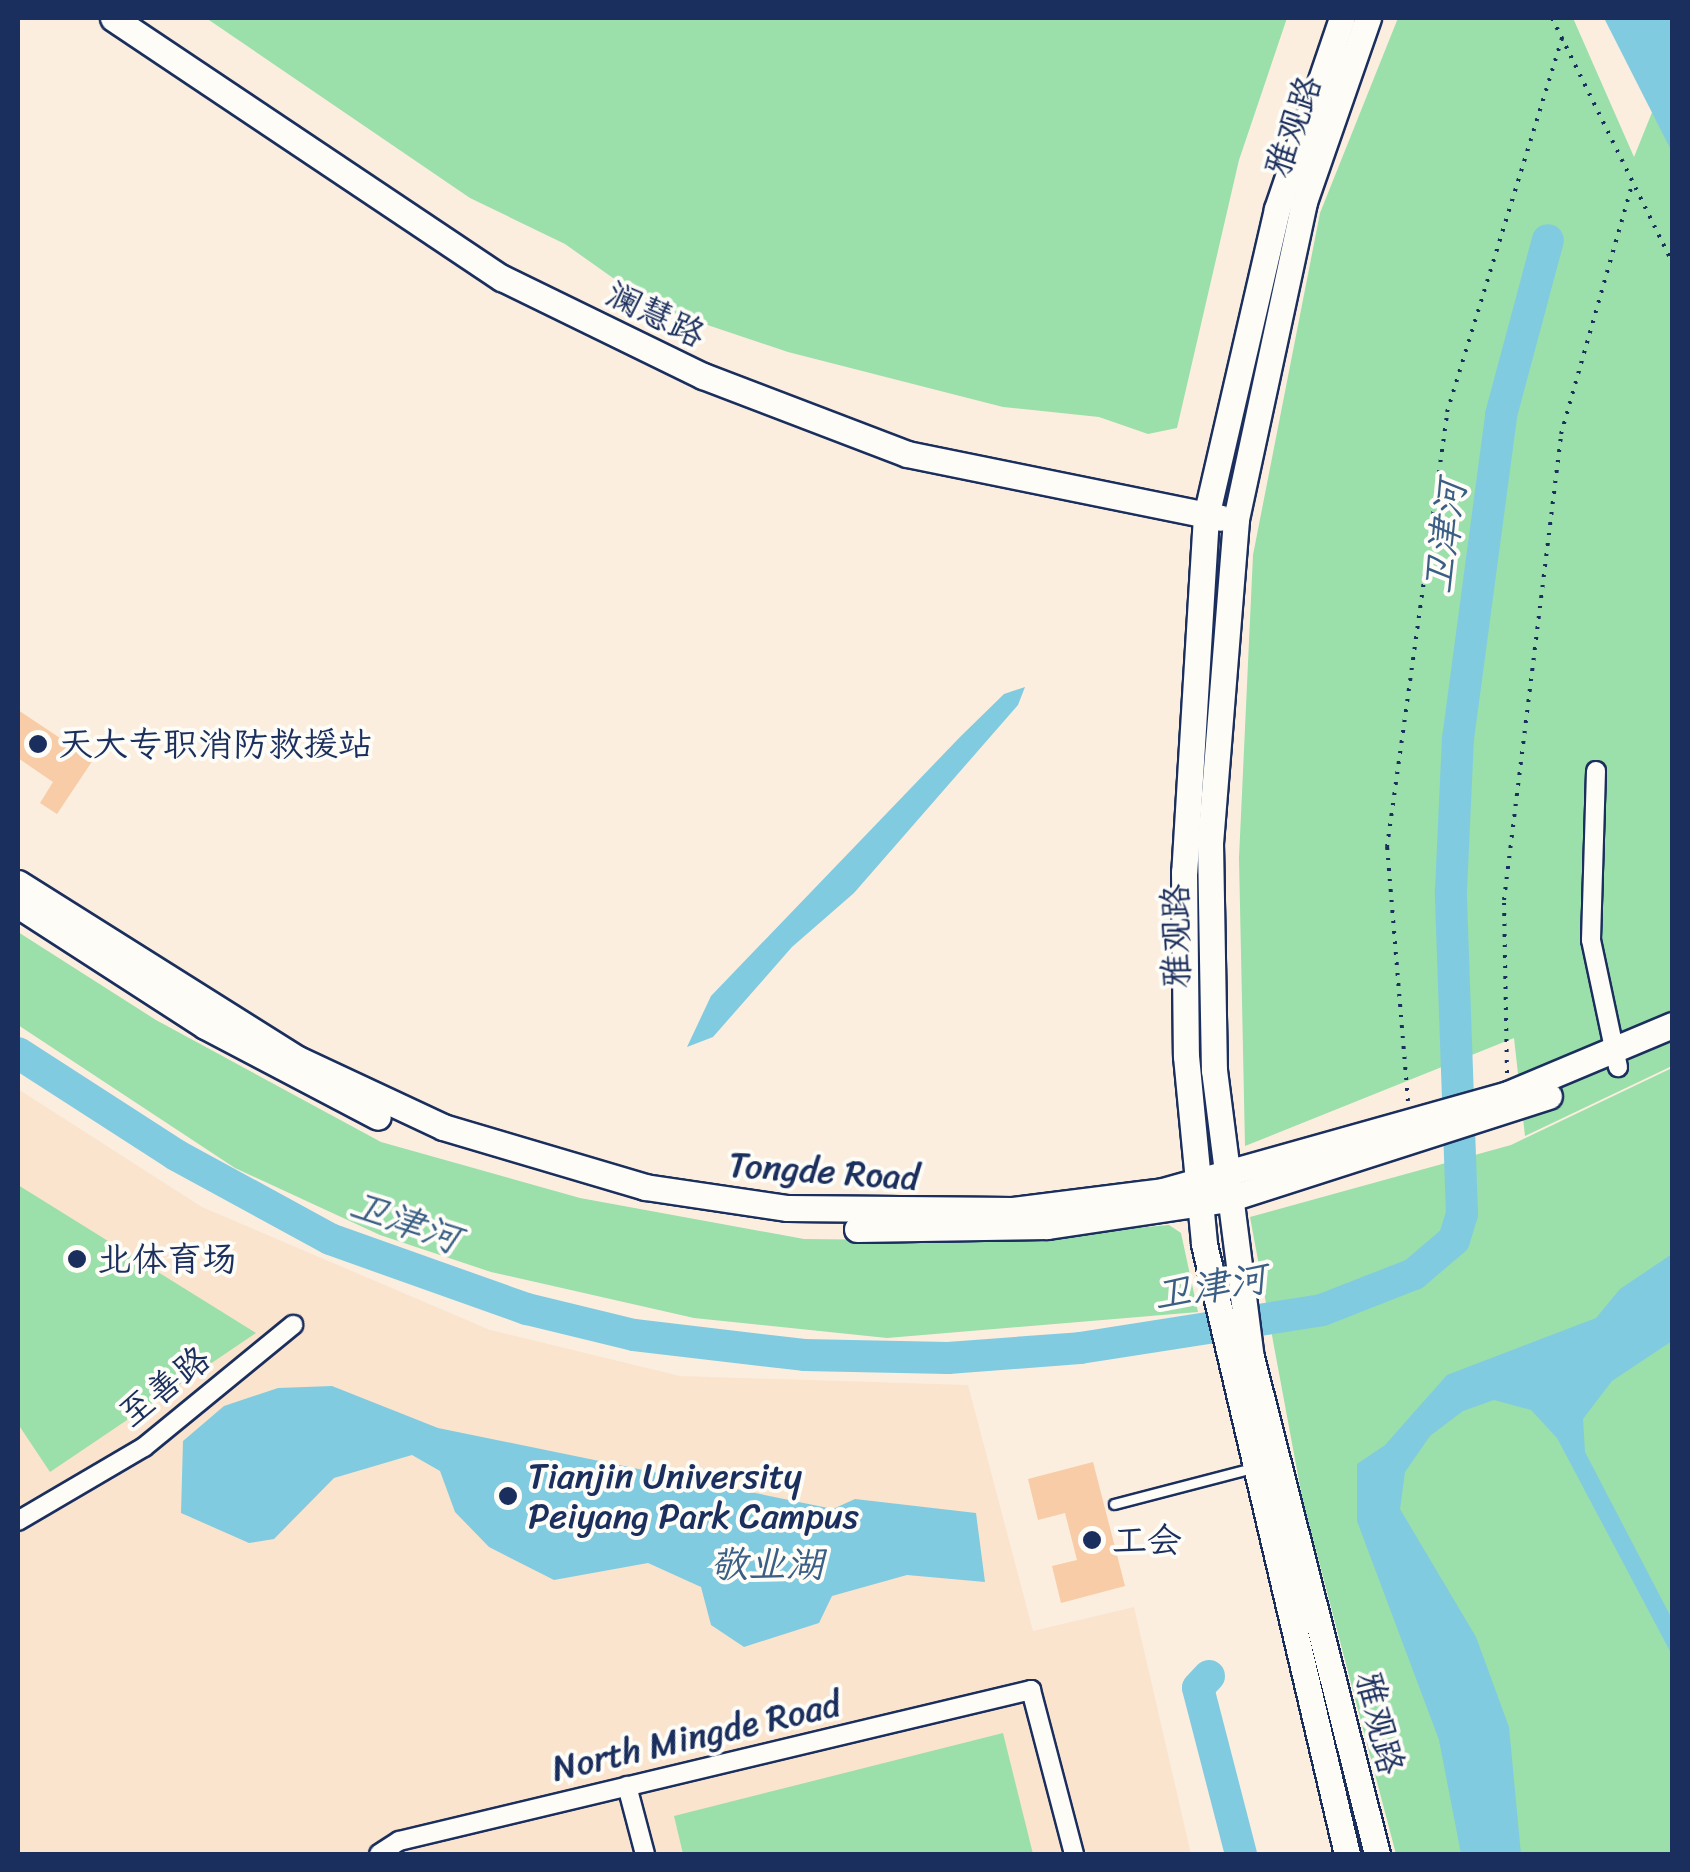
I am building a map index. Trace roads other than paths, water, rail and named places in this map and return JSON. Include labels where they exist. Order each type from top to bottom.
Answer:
[{"type":"main road","name":"澜慧路","points":[[112,18],[502,278],[703,376],[907,454],[1236,520]]},
{"type":"main road","name":"雅观路","points":[[1342,18],[1278,209],[1206,516],[1184,788],[1186,1056],[1199,1194],[1217,1310],[1238,1358],[1377,1854]]},
{"type":"main road","name":"雅观路","points":[[1346,1854],[1252,1468],[1238,1358],[1242,1292],[1214,1070],[1210,843],[1236,520],[1304,202],[1368,18]]},
{"type":"main road","name":"Tongde Road","points":[[18,883],[314,1067],[443,1127],[586,1173],[712,1200],[852,1212],[1013,1210],[1199,1194]]},
{"type":"main road","name":"Tongde Road","points":[[18,905],[205,1026],[341,1101],[584,1190],[854,1230],[1047,1226],[1226,1188],[1510,1103],[1672,1041]]},
{"type":"main road","name":"Tongde Road","points":[[1616,1060],[1672,1025]]},
{"type":"street","points":[[1596,771],[1590,940],[1616,1060]]},
{"type":"street","name":"至善路","points":[[18,1521],[144,1446],[293,1325]]},
{"type":"street","name":"North Mingde Road","points":[[378,1854],[399,1840],[1031,1690],[1074,1854]]},
{"type":"street","points":[[628,1786],[645,1854]]},
{"type":"lane","points":[[1114,1504],[1252,1468]]},
{"type":"water","points":[[1604,18],[1672,18],[1672,152]]},
{"type":"water","points":[[1025,687],[1018,705],[854,893],[792,947],[713,1037],[687,1047],[711,996],[960,737],[1004,694]]},
{"type":"water","points":[[1672,1254],[1672,1341],[1612,1381],[1583,1419],[1585,1452],[1672,1619],[1672,1655],[1557,1438],[1531,1410],[1494,1400],[1463,1411],[1430,1436],[1405,1472],[1400,1509],[1476,1637],[1509,1727],[1521,1854],[1461,1854],[1439,1740],[1357,1521],[1357,1464],[1385,1445],[1447,1375],[1596,1318],[1620,1289]]},
{"type":"water","name":"敬业湖","points":[[332,1386],[438,1428],[833,1509],[855,1499],[976,1513],[985,1582],[907,1575],[832,1596],[819,1623],[744,1647],[711,1625],[701,1587],[648,1563],[554,1580],[489,1547],[455,1512],[440,1471],[412,1455],[334,1478],[274,1539],[249,1543],[181,1513],[183,1441],[224,1406],[278,1388]]},
{"type":"waterway","name":"卫津河","points":[[18,1053],[176,1155],[330,1239],[527,1309],[634,1335],[804,1355],[948,1358],[1080,1348],[1322,1310],[1414,1274],[1454,1240],[1462,1214],[1451,891],[1458,739],[1501,415],[1548,240]]},
{"type":"waterway","points":[[1209,1676],[1198,1688],[1241,1854]]},
{"type":"place","name":"天大专职消防救援站","points":[[38,744]]},
{"type":"place","name":"北体育场","points":[[77,1259]]},
{"type":"place","name":"Tianjin University Peiyang Park Campus","points":[[508,1496]]},
{"type":"place","name":"工会","points":[[1092,1540]]}]
